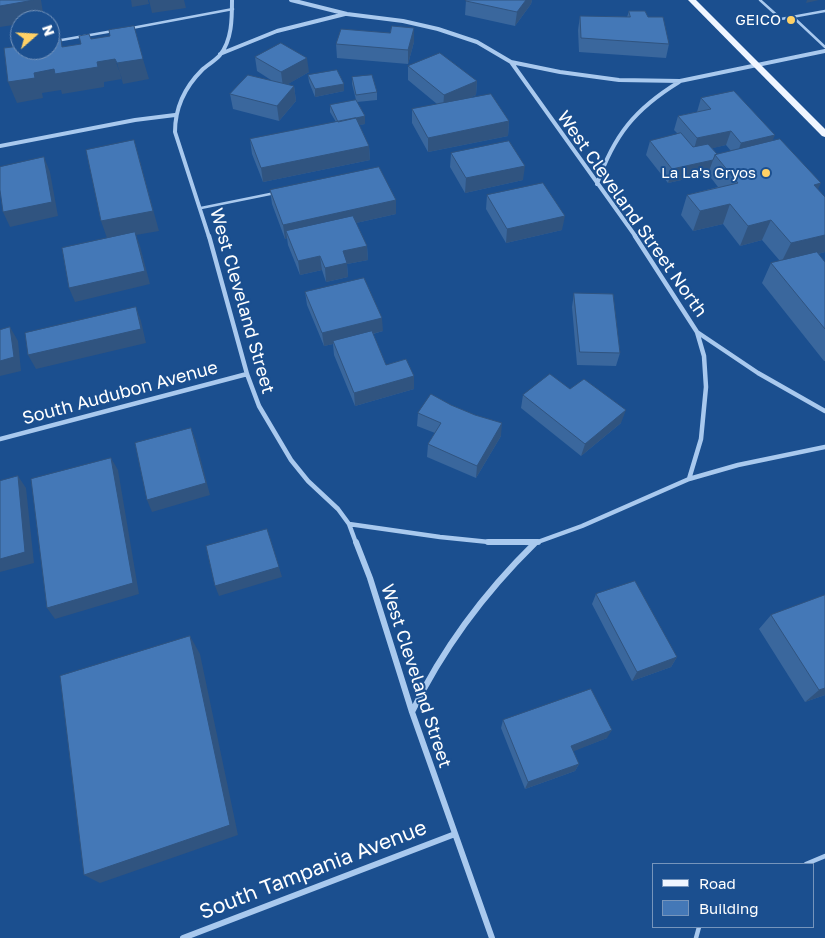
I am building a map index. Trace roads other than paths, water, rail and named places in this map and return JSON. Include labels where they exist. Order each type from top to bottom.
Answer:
[{"type":"main road","points":[[692,0],[825,133]]},
{"type":"street","points":[[220,55],[232,26],[232,0]]},
{"type":"street","points":[[291,0],[347,14],[403,21],[438,29],[476,42],[511,62],[560,72],[619,80],[680,82],[825,51]]},
{"type":"street","points":[[0,146],[135,120],[175,116],[188,86],[202,70],[220,55],[290,26],[347,14]]},
{"type":"street","name":"West Cleveland Street North","points":[[511,62],[596,184],[647,252],[697,332],[704,356],[706,387],[701,439],[689,479]]},
{"type":"street","points":[[596,184],[608,153],[626,123],[656,95],[680,82]]},
{"type":"street","name":"West Cleveland Street","points":[[175,116],[175,132],[201,208],[247,374],[259,406],[291,460],[308,481],[338,509],[349,524],[370,578],[412,712],[492,938]]},
{"type":"street","points":[[697,332],[758,374],[825,411]]},
{"type":"street","name":"South Audubon Avenue","points":[[0,439],[247,374]]},
{"type":"street","points":[[349,524],[440,538],[534,543],[582,526],[689,479],[746,463],[825,447]]},
{"type":"street","points":[[412,712],[426,681],[465,620],[512,565],[534,543]]},
{"type":"street","name":"South Tampania Avenue","points":[[183,938],[454,834]]},
{"type":"lane","points":[[760,0],[781,20],[825,11]]},
{"type":"lane","points":[[125,29],[233,9]]},
{"type":"lane","points":[[793,17],[825,47]]},
{"type":"lane","points":[[60,40],[115,31]]},
{"type":"lane","points":[[201,208],[282,192]]},
{"type":"lane","points":[[808,863],[825,856]]},
{"type":"place","name":"GEICO","points":[[791,20]]},
{"type":"place","name":"La La's Gryos","points":[[766,173]]}]
